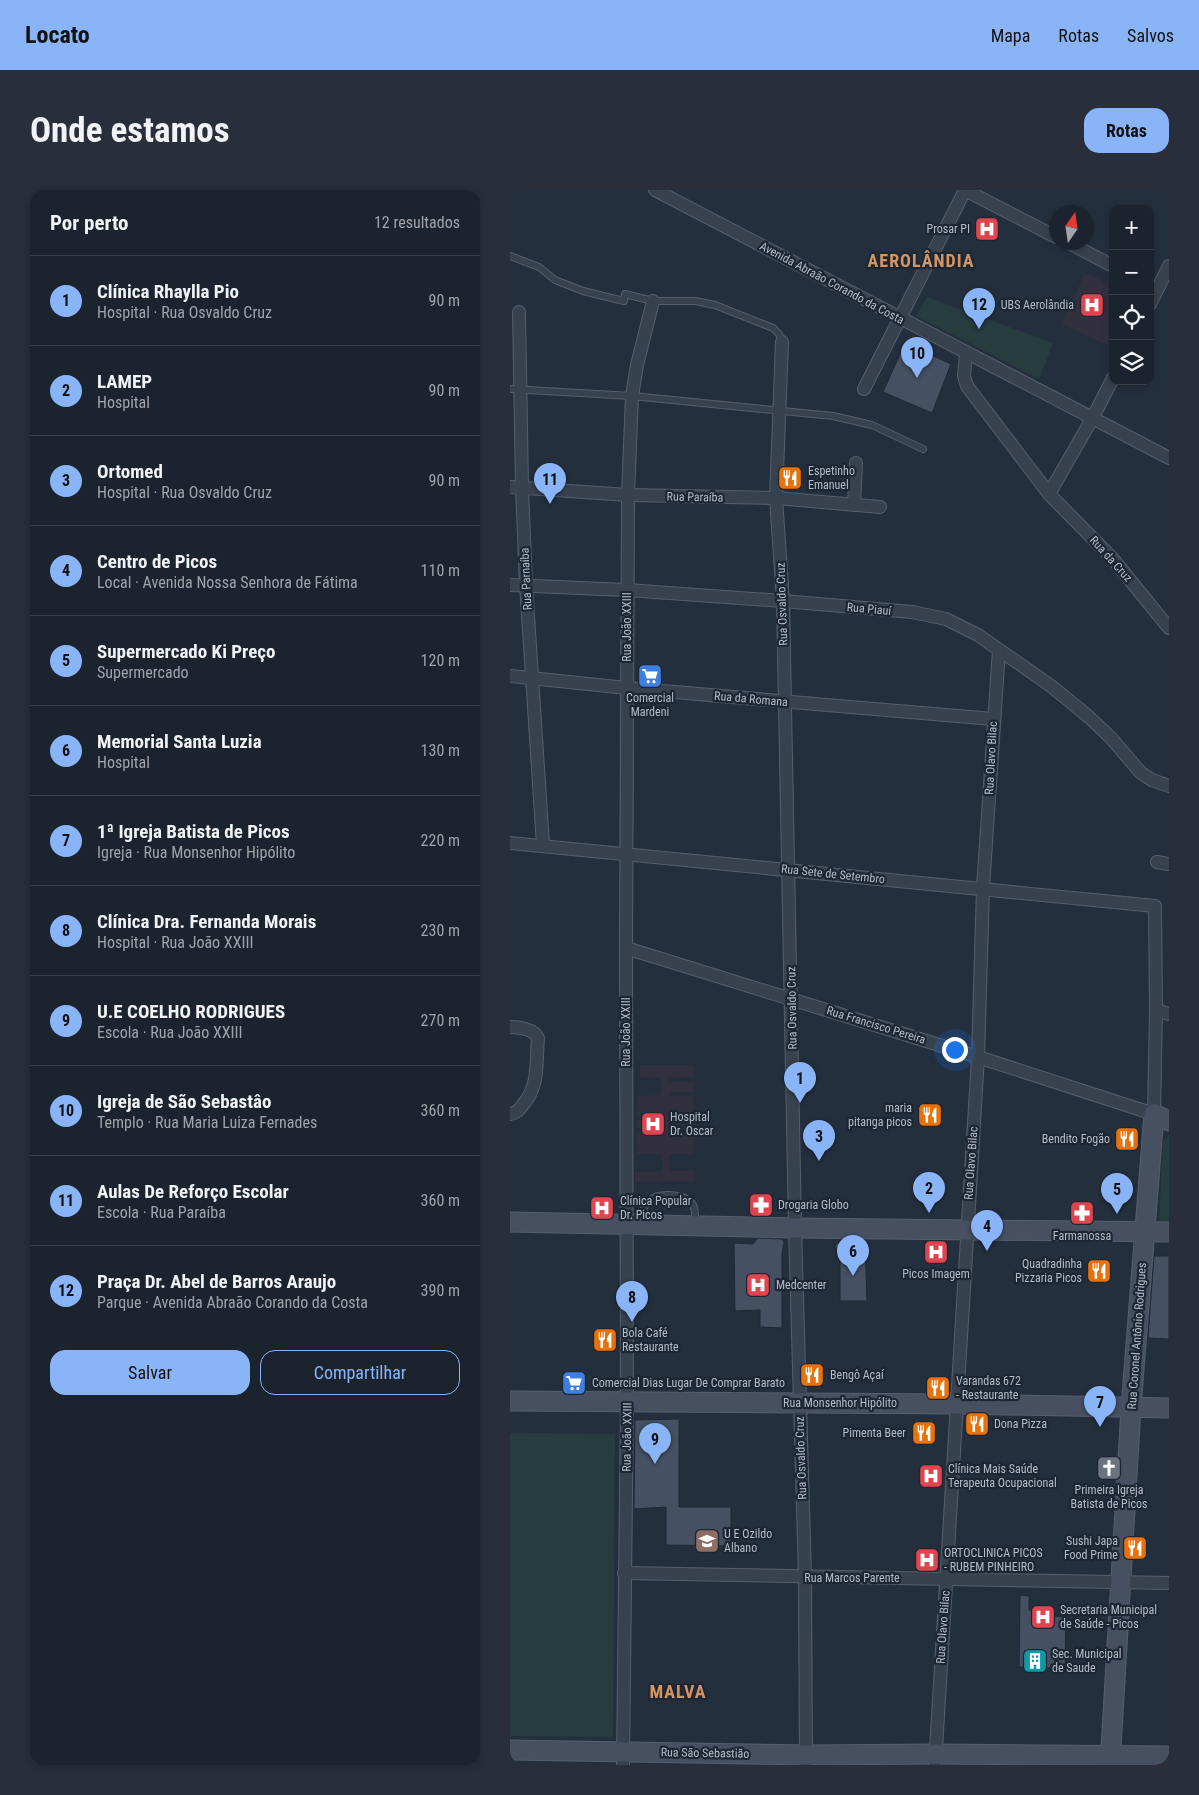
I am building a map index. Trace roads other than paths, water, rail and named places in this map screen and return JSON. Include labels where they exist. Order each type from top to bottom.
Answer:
[{"type":"street","name":"Avenida Abraão Corando da Costa","points":[[655,190],[1169,458]]},
{"type":"street","points":[[864,390],[965,190],[1049,233]]},
{"type":"street","points":[[1082,250],[1109,264]]},
{"type":"street","points":[[1159,290],[1169,266]]},
{"type":"street","name":"Rua João XXIII","points":[[623,1758],[627,1402],[633,1224],[626,948],[628,495],[632,396],[637,365],[653,300]]},
{"type":"street","name":"Rua Parnaíba","points":[[519,312],[515,389],[516,487],[526,586],[543,845]]},
{"type":"street","name":"Rua Osvaldo Cruz","points":[[782,342],[776,498],[785,702],[804,1577],[806,1760]]},
{"type":"street","name":"Rua da Cruz","points":[[966,352],[964,376],[967,386],[1049,494],[1112,559],[1169,628]]},
{"type":"street","points":[[1049,494],[1109,385]]},
{"type":"street","points":[[854,505],[856,463]]},
{"type":"street","name":"Rua Paraíba","points":[[516,487],[628,495],[776,498],[880,507]]},
{"type":"street","name":"Rua Piauí","points":[[510,585],[627,590],[782,601],[929,614],[946,619],[964,626],[1050,686],[1089,717],[1111,738],[1141,773],[1152,780],[1169,786]]},
{"type":"street","name":"Rua Olavo Bilac","points":[[935,1759],[978,1056],[983,888],[999,650]]},
{"type":"street","name":"Rua da Romana","points":[[510,676],[627,688],[993,719]]},
{"type":"street","name":"Rua Sete de Setembro","points":[[510,843],[1155,906]]},
{"type":"street","name":"Rua Coronel Antônio Rodrigues","points":[[1110,1760],[1131,1408],[1144,1232],[1162,1117],[1156,1010],[1155,906]]},
{"type":"street","name":"Rua Francisco Pereira","points":[[626,948],[978,1056],[1162,1117]]},
{"type":"street","points":[[1156,1010],[1169,1014]]},
{"type":"street","points":[[510,1027],[533,1032],[538,1038],[534,1086],[522,1107],[515,1113],[510,1114]]},
{"type":"street","points":[[510,1222],[795,1228],[1169,1232]]},
{"type":"street","name":"Rua Monsenhor Hipólito","points":[[510,1401],[799,1402],[1169,1408]]},
{"type":"street","name":"Rua Marcos Parente","points":[[624,1573],[1169,1583]]},
{"type":"street","name":"Rua São Sebastião","points":[[510,1750],[623,1758],[806,1760],[1110,1760],[1169,1756]]},
{"type":"lane","points":[[510,256],[540,266],[555,280],[583,291],[624,301],[625,294],[653,300],[695,301],[715,305],[773,328],[779,334],[782,342]]},
{"type":"lane","points":[[515,389],[632,396],[833,416],[872,425],[923,449]]},
{"type":"lane","points":[[633,1224],[649,1200],[654,1197],[670,1196],[682,1198],[692,1203],[695,1225]]},
{"type":"place","name":"Prosar PI","points":[[987,229]]},
{"type":"place","name":"UBS Aerolândia","points":[[1092,305]]},
{"type":"place","name":"Praça Dr. Abel de Barros Araujo","points":[[979,329]]},
{"type":"place","name":"Igreja de São Sebastâo","points":[[917,378]]},
{"type":"place","name":"Espetinho Emanuel","points":[[790,478]]},
{"type":"place","name":"Aulas De Reforço Escolar","points":[[550,504]]},
{"type":"place","name":"Comercial Mardeni","points":[[650,676]]},
{"type":"place","name":"Clínica Rhaylla Pio","points":[[800,1103]]},
{"type":"place","name":"maria pitanga picos","points":[[930,1115]]},
{"type":"place","name":"Hospital Dr. Oscar","points":[[653,1124]]},
{"type":"place","name":"Bendito Fogão","points":[[1127,1139]]},
{"type":"place","name":"Ortomed","points":[[819,1161]]},
{"type":"place","name":"Drogaria Globo","points":[[761,1205]]},
{"type":"place","name":"Clínica Popular Dr. Picos","points":[[602,1208]]},
{"type":"place","name":"LAMEP","points":[[929,1213]]},
{"type":"place","name":"Farmanossa","points":[[1082,1213]]},
{"type":"place","name":"Supermercado Ki Preço","points":[[1117,1214]]},
{"type":"place","name":"Centro de Picos","points":[[987,1251]]},
{"type":"place","name":"Picos Imagem","points":[[936,1252]]},
{"type":"place","name":"Quadradinha Pizzaria Picos","points":[[1099,1271]]},
{"type":"place","name":"Memorial Santa Luzia","points":[[853,1276]]},
{"type":"place","name":"Medcenter","points":[[758,1285]]},
{"type":"place","name":"Clínica Dra. Fernanda Morais","points":[[632,1322]]},
{"type":"place","name":"Bola Café Restaurante","points":[[605,1340]]},
{"type":"place","name":"Bengô Açaí","points":[[812,1375]]},
{"type":"place","name":"Comercial Dias Lugar De Comprar Barato","points":[[574,1383]]},
{"type":"place","name":"Varandas 672 - Restaurante","points":[[938,1388]]},
{"type":"place","name":"Dona Pizza","points":[[977,1424]]},
{"type":"place","name":"1ª Igreja Batista de Picos","points":[[1100,1427]]},
{"type":"place","name":"Pimenta Beer","points":[[924,1433]]},
{"type":"place","name":"U.E COELHO RODRIGUES","points":[[655,1464]]},
{"type":"place","name":"Primeira Igreja Batista de Picos","points":[[1109,1468]]},
{"type":"place","name":"Clínica Mais Saúde Terapeuta Ocupacional","points":[[931,1476]]},
{"type":"place","name":"U E Ozildo Albano","points":[[707,1541]]},
{"type":"place","name":"Sushi Japa Food Prime","points":[[1135,1548]]},
{"type":"place","name":"ORTOCLINICA PICOS - RUBEM PINHEIRO","points":[[927,1560]]},
{"type":"place","name":"Secretaria Municipal de Saúde - Picos","points":[[1043,1617]]},
{"type":"place","name":"Sec. Municipal de Saude","points":[[1035,1661]]},
{"type":"district","name":"AEROLÂNDIA","points":[[921,261]]},
{"type":"district","name":"MALVA","points":[[678,1692]]}]
